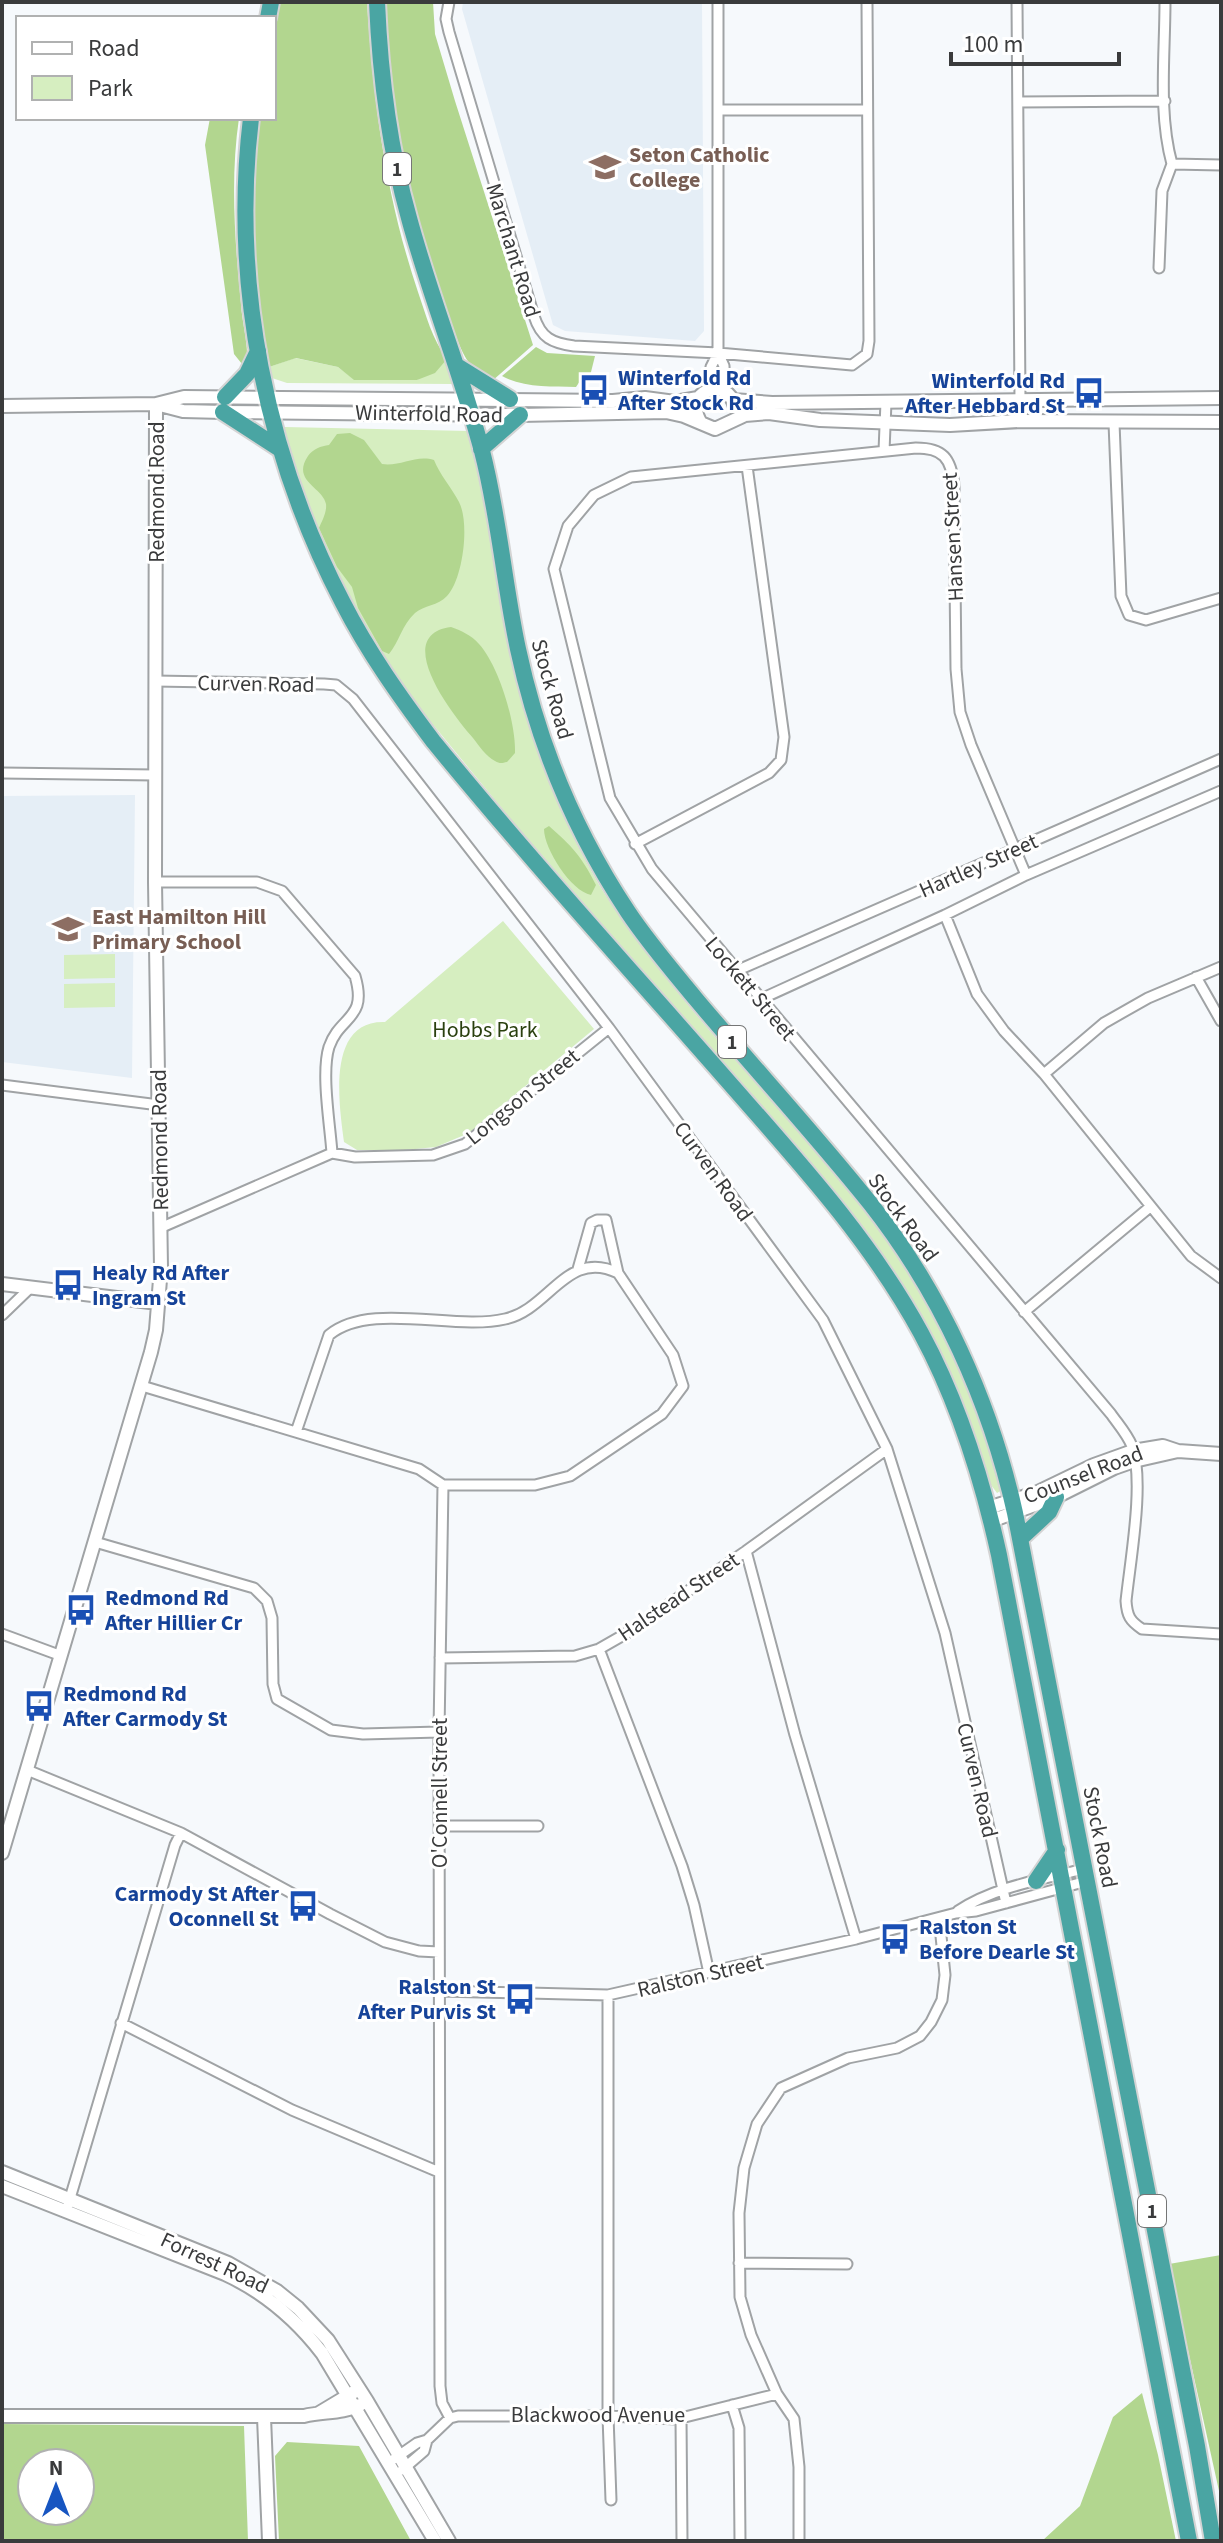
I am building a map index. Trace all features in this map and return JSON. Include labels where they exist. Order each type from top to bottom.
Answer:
[{"type":"highway","name":"Stock Road","points":[[377,2],[385,109],[399,181],[481,449],[527,688],[552,764],[586,841],[629,914],[655,949],[849,1177],[910,1261],[945,1319],[989,1424],[1014,1507],[1213,2541]]},
{"type":"highway","name":"Stock Road","points":[[251,120],[246,236],[251,302],[269,404],[293,491],[326,569],[363,640],[405,704],[465,780],[845,1220],[920,1331],[966,1434],[990,1514],[1189,2541]]},
{"type":"highway","points":[[258,351],[247,374],[224,404],[280,449]]},
{"type":"highway","points":[[457,366],[510,399]]},
{"type":"highway","points":[[481,449],[520,415]]},
{"type":"highway","points":[[1020,1539],[1049,1512],[1056,1497]]},
{"type":"highway","points":[[1036,1881],[1057,1850]]},
{"type":"main road","points":[[1221,398],[772,403],[703,394],[695,408],[701,423],[715,429],[745,415],[769,413],[820,420],[950,425],[1020,421],[1221,422]]},
{"type":"main road","name":"Winterfold Road","points":[[469,407],[510,399],[613,401],[645,398],[675,402],[703,394]]},
{"type":"main road","points":[[729,395],[735,411],[731,421]]},
{"type":"main road","name":"Winterfold Road","points":[[2,406],[156,404],[184,397],[224,404],[469,407],[520,415],[666,412],[701,423]]},
{"type":"main road","name":"Redmond Road","points":[[2,1853],[156,1330],[160,1228],[155,882],[156,404]]},
{"type":"main road","points":[[2,1284],[158,1303]]},
{"type":"main road","name":"Counsel Road","points":[[1014,1507],[1134,1456],[1178,1451],[1221,1454]]},
{"type":"main road","name":"Counsel Road","points":[[990,1514],[1056,1497],[1134,1456]]},
{"type":"main road","name":"Forrest Road","points":[[2,2172],[67,2206],[225,2274],[275,2303],[306,2332],[331,2367],[354,2408],[449,2541]]},
{"type":"main road","name":"Forrest Road","points":[[2,2186],[228,2263],[263,2281],[289,2300],[328,2340],[367,2401],[435,2541]]},
{"type":"main road","points":[[2,2416],[304,2416],[319,2413],[359,2388]]},
{"type":"main road","points":[[319,2413],[330,2415],[367,2401]]},
{"type":"main road","points":[[264,2417],[269,2541]]},
{"type":"street","name":"Marchant Road","points":[[449,2],[446,19],[449,32],[534,316],[541,333],[550,341],[574,346],[718,353],[852,365],[867,354],[869,341],[866,110]]},
{"type":"street","points":[[718,2],[718,353],[724,366],[729,395]]},
{"type":"street","points":[[718,110],[866,110],[867,2]]},
{"type":"street","points":[[1017,2],[1020,400]]},
{"type":"street","points":[[1159,268],[1162,191],[1172,164],[1167,145],[1165,101],[1165,2]]},
{"type":"street","points":[[1018,102],[1165,101]]},
{"type":"street","points":[[1172,164],[1221,165]]},
{"type":"street","points":[[703,394],[718,353]]},
{"type":"street","points":[[884,451],[886,402]]},
{"type":"street","points":[[1114,423],[1121,596],[1129,615],[1146,620],[1221,598]]},
{"type":"street","name":"Hansen Street","points":[[631,477],[916,448],[934,449],[946,459],[951,465],[954,485],[958,699],[965,731],[1026,875]]},
{"type":"street","points":[[635,844],[769,773],[781,760],[784,737],[747,466]]},
{"type":"street","name":"Lockett Street","points":[[631,477],[594,495],[568,526],[554,569],[610,798],[652,869],[1111,1414],[1127,1438],[1134,1456]]},
{"type":"street","name":"Curven Road","points":[[155,681],[336,685],[353,699],[609,1028],[823,1320],[887,1449],[945,1633],[1006,1903]]},
{"type":"street","name":"Hartley Street","points":[[736,971],[1221,759]]},
{"type":"street","points":[[2,773],[155,775]]},
{"type":"street","name":"Hartley Street","points":[[761,999],[1026,875],[1221,791]]},
{"type":"street","points":[[155,882],[257,882],[282,891],[355,976],[360,992],[357,1010],[330,1043],[326,1060],[332,1153]]},
{"type":"street","points":[[945,915],[977,994],[1004,1031],[1044,1074],[1191,1256],[1221,1278]]},
{"type":"street","points":[[1044,1074],[1104,1023],[1148,998],[1221,967]]},
{"type":"street","points":[[1196,977],[1221,1021]]},
{"type":"street","name":"Longson Street","points":[[160,1228],[332,1153],[355,1157],[433,1155],[465,1144],[609,1028]]},
{"type":"street","points":[[2,1085],[159,1105]]},
{"type":"street","points":[[1024,1312],[1150,1207]]},
{"type":"street","points":[[142,1386],[419,1469],[443,1485],[535,1485],[570,1476],[662,1414],[683,1386],[673,1355],[618,1273],[606,1220],[591,1223],[578,1269]]},
{"type":"street","points":[[296,1432],[329,1335],[341,1325],[375,1319],[483,1322],[508,1319],[527,1310],[578,1269],[603,1265],[618,1273]]},
{"type":"street","points":[[2,1315],[30,1288]]},
{"type":"street","name":"Halstead Street","points":[[440,1658],[575,1656],[599,1649],[746,1551],[887,1449]]},
{"type":"street","points":[[1134,1456],[1137,1490],[1127,1614],[1131,1622],[1142,1629],[1221,1634]]},
{"type":"street","name":"O'Connell Street","points":[[443,1485],[439,1732],[439,2172],[441,2396],[450,2418]]},
{"type":"street","points":[[95,1542],[254,1588],[267,1601],[272,1618],[273,1684],[277,1699],[288,1707],[331,1730],[346,1733],[439,1732]]},
{"type":"street","points":[[746,1551],[795,1735],[856,1939]]},
{"type":"street","points":[[2,1634],[59,1655]]},
{"type":"street","points":[[599,1649],[682,1866],[709,1973]]},
{"type":"street","points":[[27,1770],[181,1833],[385,1942],[419,1951],[439,1952]]},
{"type":"street","points":[[440,1826],[538,1826]]},
{"type":"street","points":[[67,2206],[181,1833]]},
{"type":"street","name":"Ralston Street","points":[[440,1991],[608,1995],[956,1913],[976,1911],[1086,1875]]},
{"type":"street","name":"Ralston Street","points":[[956,1913],[970,1903],[1036,1881],[1063,1881]]},
{"type":"street","points":[[799,2541],[799,2467],[794,2419],[777,2394],[751,2335],[740,2297],[740,2195],[744,2168],[757,2124],[781,2088],[848,2058],[897,2048],[920,2036],[942,2000],[945,1975],[941,1936]]},
{"type":"street","points":[[608,1995],[608,2416],[611,2500]]},
{"type":"street","points":[[121,2023],[292,2110],[439,2172]]},
{"type":"street","points":[[739,2263],[847,2264]]},
{"type":"street","name":"Blackwood Avenue","points":[[450,2418],[471,2414],[681,2418],[777,2394]]},
{"type":"street","points":[[732,2405],[739,2428],[740,2541]]},
{"type":"street","points":[[397,2465],[417,2443],[427,2440],[450,2418]]},
{"type":"street","points":[[681,2418],[682,2541]]},
{"type":"shaded area","name":"Seton Catholic College","points":[[463,2],[702,2],[704,331],[695,341],[565,331],[553,325],[462,9]]},
{"type":"shaded area","name":"East Hamilton Hill Primary School","points":[[135,795],[132,1078],[2,1062],[2,796]]},
{"type":"green space","points":[[278,2],[367,2],[377,112],[397,221],[427,318],[447,359],[435,373],[417,380],[354,380],[338,367],[296,358],[269,367],[256,274],[254,181],[258,120],[276,120],[275,16]]},
{"type":"green space","points":[[386,2],[433,2],[435,34],[533,345],[492,381],[472,366],[461,350],[422,241],[396,123]]},
{"type":"green space","points":[[210,120],[239,120],[234,211],[247,353],[247,360],[242,364],[234,354],[205,145]]},
{"type":"green space","points":[[536,347],[547,353],[595,356],[590,376],[576,387],[528,384],[502,376]]},
{"type":"green space","points":[[295,358],[338,367],[355,380],[417,380],[447,359],[454,381],[452,384],[287,383],[272,378],[269,367]]},
{"type":"green space","points":[[285,427],[469,431],[519,688],[538,752],[577,844],[598,884],[670,983],[837,1175],[888,1240],[929,1308],[963,1378],[1002,1490],[997,1493],[991,1485],[931,1334],[874,1244],[823,1178],[514,823],[407,693],[382,656],[346,592],[306,503],[283,430]]},
{"type":"green space","points":[[350,433],[364,440],[382,464],[434,460],[462,511],[463,550],[453,588],[443,599],[415,613],[389,654],[382,651],[358,608],[352,587],[337,567],[319,528],[325,513],[324,498],[303,472],[312,451],[329,445],[337,434]]},
{"type":"green space","points":[[451,627],[479,644],[499,680],[515,741],[515,753],[507,762],[497,762],[483,751],[453,713],[432,678],[426,660],[426,645],[434,633]]},
{"type":"green space","points":[[549,826],[586,867],[596,885],[591,895],[567,878],[554,858],[545,837],[544,829]]},
{"type":"green space","name":"Hobbs Park","points":[[503,921],[594,1029],[469,1133],[436,1147],[405,1150],[357,1150],[344,1142],[340,1067],[353,1035],[366,1025],[385,1022]]},
{"type":"green space","points":[[115,954],[115,978],[64,979],[64,955]]},
{"type":"green space","points":[[115,983],[115,1007],[64,1008],[64,984]]},
{"type":"green space","points":[[1221,2255],[1221,2500],[1169,2264]]},
{"type":"green space","points":[[1142,2393],[1176,2541],[1042,2541],[1080,2506],[1113,2417]]},
{"type":"green space","points":[[2,2424],[244,2426],[248,2541],[2,2541]]},
{"type":"green space","points":[[287,2442],[359,2446],[411,2541],[279,2541],[275,2456]]},
{"type":"place","name":"Seton Catholic College","points":[[605,167]]},
{"type":"place","name":"Winterfold Rd After Stock Rd","points":[[594,390]]},
{"type":"place","name":"Winterfold Rd After Hebbard St","points":[[1089,393]]},
{"type":"place","name":"East Hamilton Hill Primary School","points":[[68,929]]},
{"type":"place","name":"Healy Rd After Ingram St","points":[[68,1285]]},
{"type":"place","name":"Redmond Rd After Hillier Cr","points":[[81,1610]]},
{"type":"place","name":"Redmond Rd After Carmody St","points":[[39,1706]]},
{"type":"place","name":"Carmody St After Oconnell St","points":[[303,1906]]},
{"type":"place","name":"Ralston St Before Dearle St","points":[[895,1939]]},
{"type":"place","name":"Ralston St After Purvis St","points":[[520,1999]]}]
